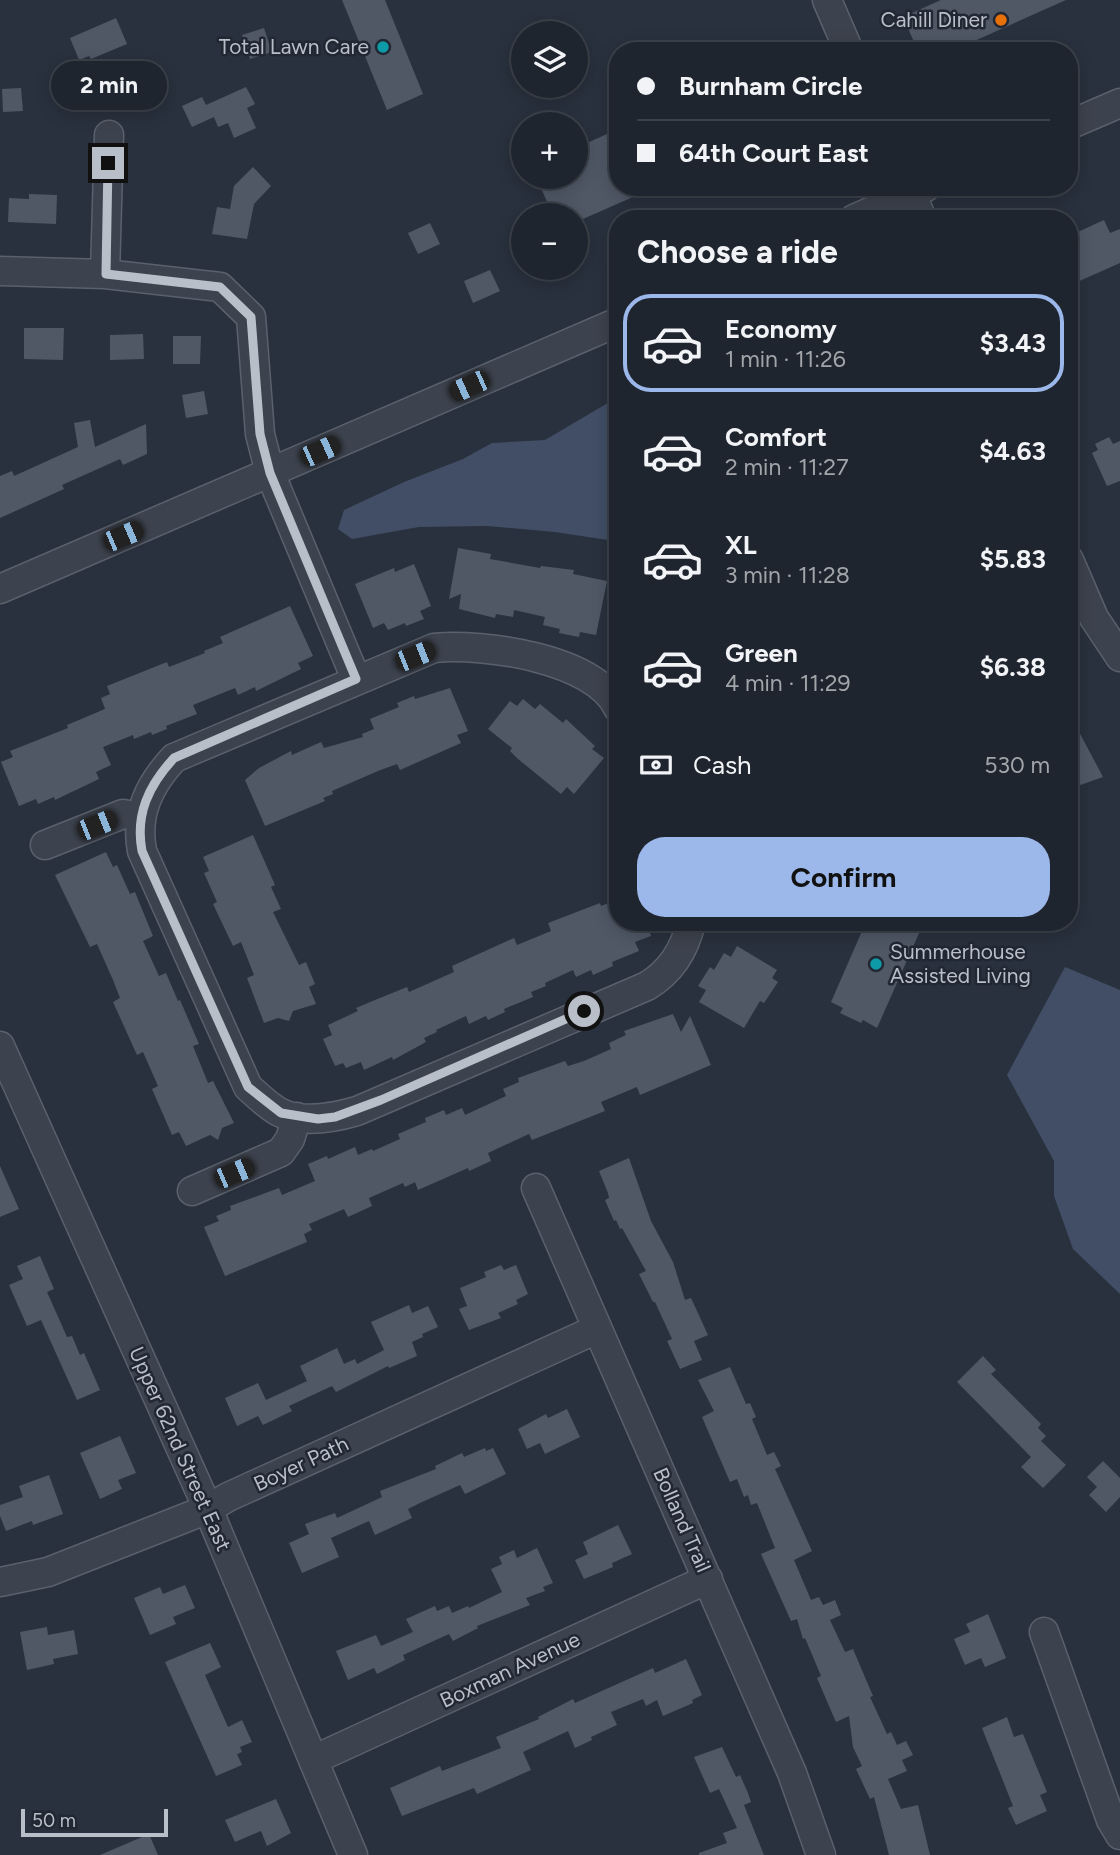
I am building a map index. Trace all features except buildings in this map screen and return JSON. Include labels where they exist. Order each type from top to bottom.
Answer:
[{"type":"street","points":[[827,0],[845,42]]},
{"type":"street","points":[[1078,121],[1120,103]]},
{"type":"street","points":[[106,274],[109,135]]},
{"type":"street","points":[[880,210],[917,197]]},
{"type":"street","points":[[0,271],[106,274],[220,287],[251,317],[260,434],[270,473],[356,679]]},
{"type":"street","points":[[0,589],[609,325]]},
{"type":"street","points":[[1078,581],[1094,618],[1120,657]]},
{"type":"street","points":[[609,692],[565,665],[482,648],[434,648],[174,758],[161,772],[146,798],[138,831],[142,851],[248,1087],[281,1113],[297,1116],[318,1119],[356,1111],[647,986],[659,979],[682,953],[688,931]]},
{"type":"street","points":[[45,845],[123,814],[140,817]]},
{"type":"street","name":"Upper 62nd Street East","points":[[0,1046],[10,1100],[208,1509],[353,1855]]},
{"type":"street","points":[[192,1191],[281,1152],[290,1139],[297,1116]]},
{"type":"street","name":"Bolland Trail","points":[[536,1188],[792,1773],[821,1855]]},
{"type":"street","name":"Boyer Path","points":[[0,1582],[48,1572],[208,1509],[228,1497],[597,1329]]},
{"type":"street","name":"Boxman Avenue","points":[[313,1760],[708,1579]]},
{"type":"street","points":[[1044,1632],[1117,1823]]},
{"type":"water","points":[[609,402],[609,540],[487,526],[419,527],[352,539],[338,529],[344,510],[404,482],[463,459],[492,443],[545,440]]},
{"type":"water","points":[[1065,967],[1120,990],[1120,1294],[1073,1249],[1054,1196],[1054,1161],[1007,1075]]},
{"type":"place","name":"Cahill Diner","points":[[1001,20]]},
{"type":"place","name":"Total Lawn Care","points":[[383,47]]},
{"type":"place","name":"Summerhouse Assisted Living","points":[[876,964]]},
{"type":"route","points":[[108,163],[106,274],[220,287],[251,317],[260,434],[270,473],[356,679],[174,758],[161,772],[146,798],[140,817],[138,831],[142,851],[248,1087],[281,1113],[318,1119],[335,1117],[356,1111],[584,1011]]}]
